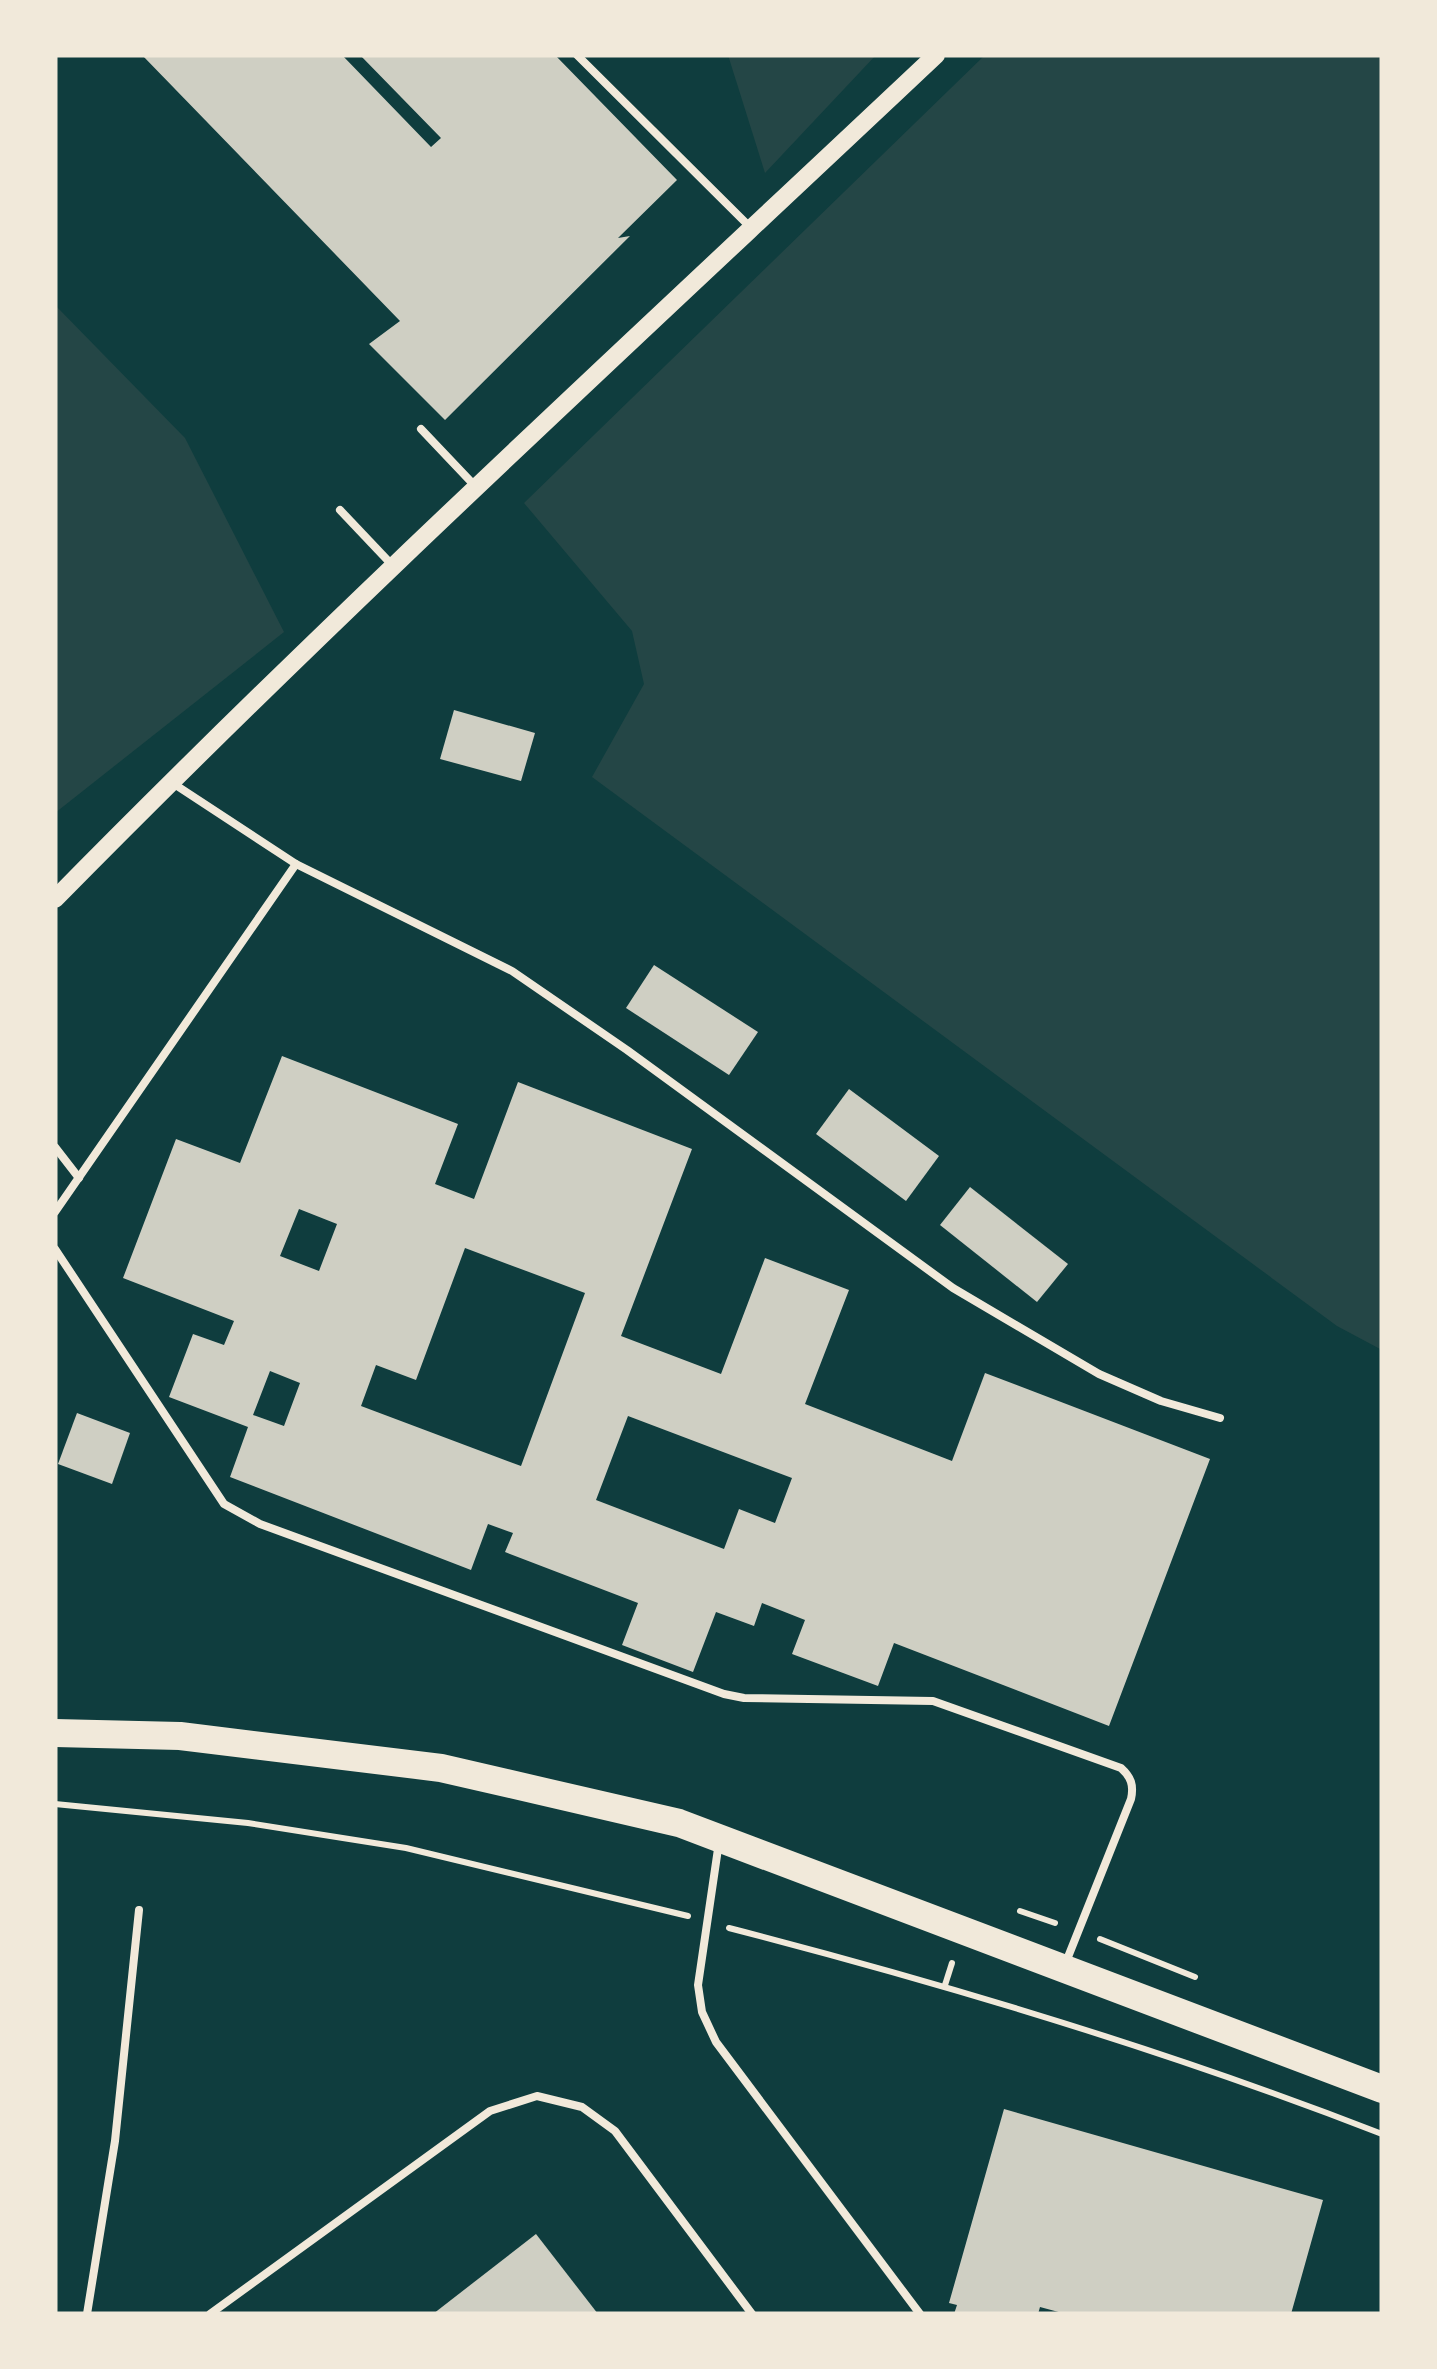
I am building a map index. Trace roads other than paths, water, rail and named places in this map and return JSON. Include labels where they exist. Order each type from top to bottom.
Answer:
[{"type":"highway","points":[[55,1733],[180,1736],[441,1768],[679,1824],[1382,2089]]},
{"type":"street","points":[[55,900],[170,782],[394,567],[936,55]]},
{"type":"lane","points":[[577,55],[752,229]]},
{"type":"lane","points":[[421,428],[477,488]]},
{"type":"lane","points":[[340,510],[394,567]]},
{"type":"lane","points":[[170,782],[296,864],[512,972],[627,1050],[952,1288],[1098,1374],[1162,1402],[1220,1418]]},
{"type":"lane","points":[[55,1212],[296,864]]},
{"type":"lane","points":[[55,1147],[79,1178]]},
{"type":"lane","points":[[55,1249],[224,1504],[260,1524],[724,1694],[744,1698],[933,1701],[1120,1768],[1129,1776],[1131,1798],[1063,1969]]},
{"type":"lane","points":[[719,1839],[698,1986],[702,2012],[716,2042],[920,2314]]},
{"type":"lane","points":[[88,2314],[114,2141],[139,1910]]},
{"type":"lane","points":[[210,2314],[490,2111],[538,2096],[582,2107],[615,2131],[752,2314]]}]
